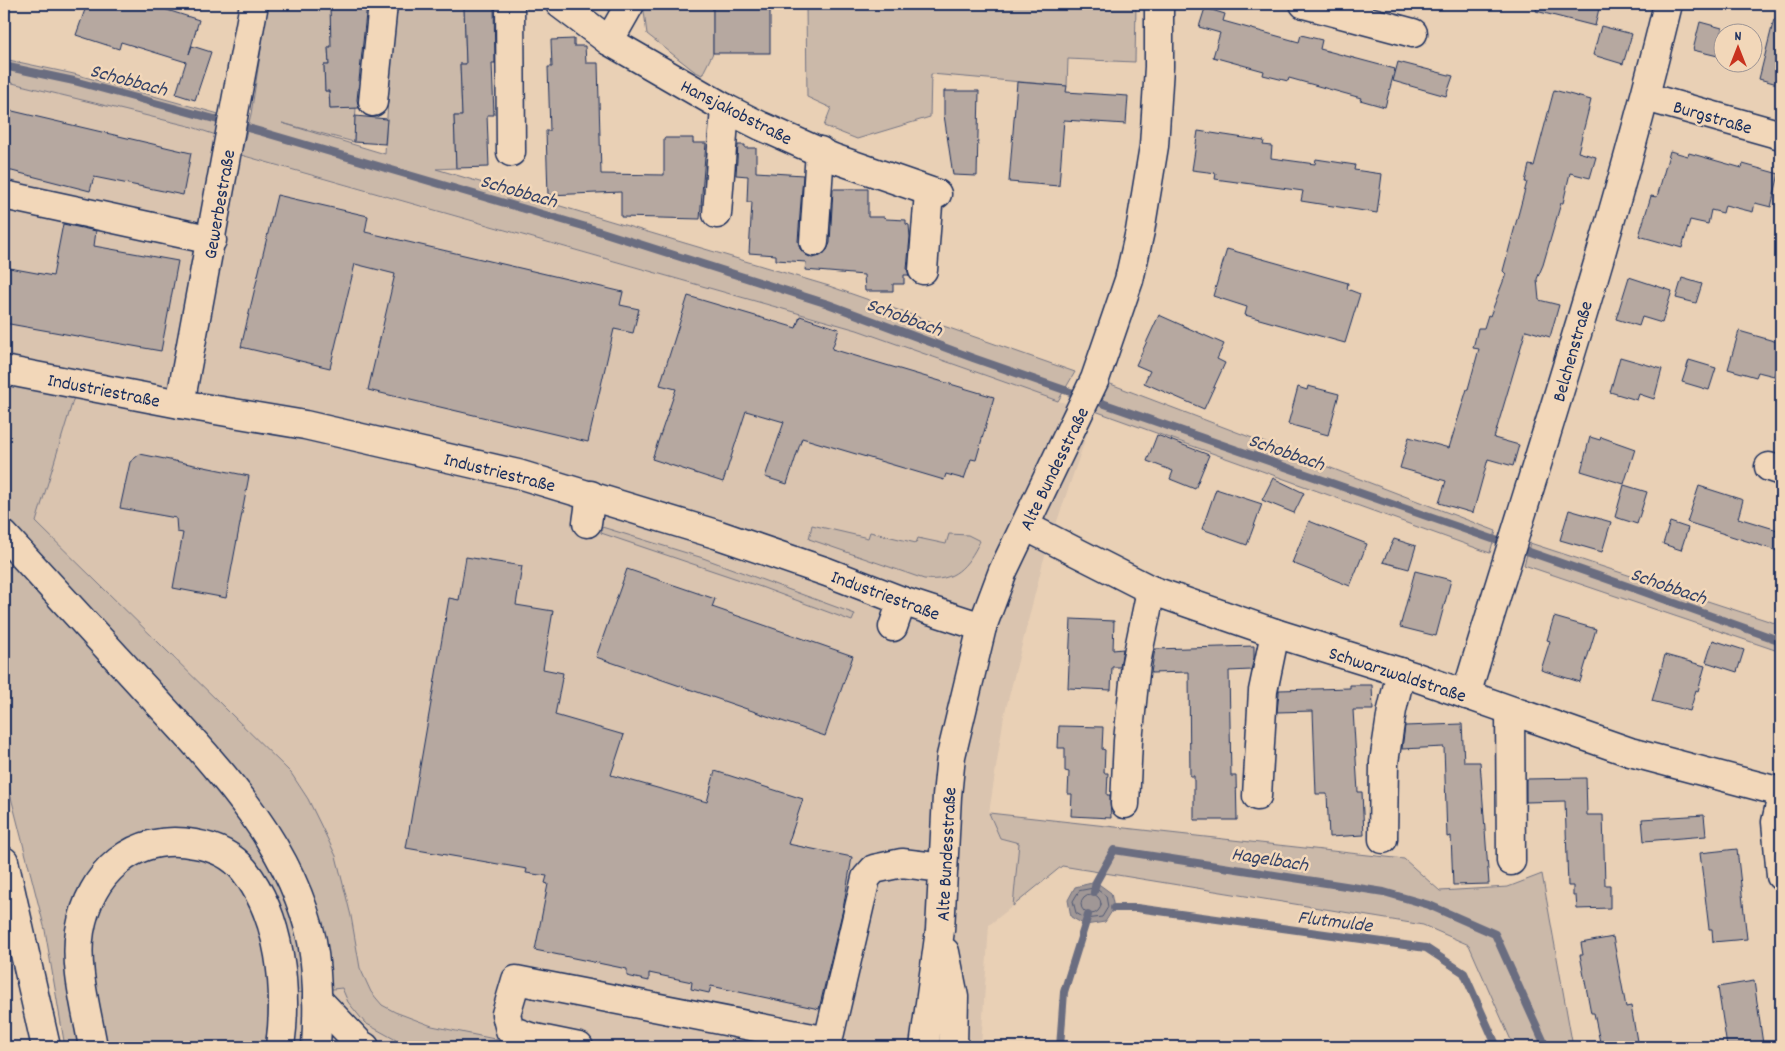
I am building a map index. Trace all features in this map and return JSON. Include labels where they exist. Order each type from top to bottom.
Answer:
[{"type":"main road","name":"Gewerbestraße","points":[[180,404],[212,240],[254,4]]},
{"type":"main road","points":[[373,102],[383,4]]},
{"type":"main road","points":[[510,4],[511,152]]},
{"type":"main road","name":"Hansjakobstraße","points":[[560,4],[610,41],[725,108],[833,158],[933,193],[923,270]]},
{"type":"main road","points":[[610,41],[630,4]]},
{"type":"main road","name":"Alte Bundesstraße","points":[[924,1047],[931,1007],[940,930],[942,868],[951,756],[982,627],[1003,572],[1095,379],[1130,280],[1154,146],[1159,66],[1159,4]]},
{"type":"main road","points":[[1304,4],[1413,34]]},
{"type":"main road","name":"Belchenstraße","points":[[1466,695],[1554,409],[1646,97],[1668,4]]},
{"type":"main road","name":"Burgstraße","points":[[1646,97],[1781,135]]},
{"type":"main road","points":[[717,214],[725,108]]},
{"type":"main road","points":[[814,242],[820,151]]},
{"type":"main road","points":[[4,195],[212,240]]},
{"type":"main road","name":"Industriestraße","points":[[4,370],[180,404],[305,425],[518,474],[591,495],[784,557],[902,601],[982,627]]},
{"type":"main road","points":[[587,524],[591,495]]},
{"type":"main road","name":"Schwarzwaldstraße","points":[[1025,526],[1151,590],[1275,633],[1401,672],[1630,752],[1781,792]]},
{"type":"main road","points":[[4,535],[199,747],[238,793],[279,855],[296,892],[312,942],[317,999],[316,1047]]},
{"type":"main road","points":[[1125,804],[1128,741],[1136,663],[1151,590]]},
{"type":"main road","points":[[893,627],[902,601]]},
{"type":"main road","points":[[1257,796],[1263,691],[1275,633]]},
{"type":"main road","points":[[1383,839],[1384,762],[1392,710],[1401,672]]},
{"type":"main road","points":[[1510,711],[1511,861]]},
{"type":"main road","points":[[1781,800],[1776,822],[1781,876]]},
{"type":"main road","points":[[93,1047],[79,966],[80,932],[88,900],[102,877],[123,856],[150,845],[179,841],[206,846],[223,853],[243,869],[261,896],[273,927],[280,958],[284,1021],[280,1047]]},
{"type":"main road","points":[[4,861],[46,1047]]},
{"type":"main road","points":[[578,1047],[530,1037],[510,1030],[506,1014],[516,980],[828,1041],[866,878],[874,869],[902,863],[942,868]]},
{"type":"main road","name":"Alte Bundesstraße","points":[[940,930],[954,997],[953,1047]]},
{"type":"main road","points":[[317,999],[365,1047]]},
{"type":"main road","points":[[906,1047],[931,1007]]},
{"type":"shaded area","points":[[268,4],[333,4],[330,5],[336,47],[328,47],[329,65],[324,65],[325,91],[329,91],[330,109],[356,108],[354,142],[282,123],[385,154],[393,4],[467,4],[464,7],[466,64],[460,64],[462,116],[454,116],[456,168],[436,169],[829,286],[1075,372],[1058,401],[857,330],[241,155],[251,114]]},
{"type":"shaded area","points":[[643,4],[713,4],[713,53],[702,75],[694,71],[647,34]]},
{"type":"shaded area","points":[[806,4],[1136,4],[1135,62],[1068,59],[1067,86],[931,74],[930,117],[857,139],[824,126],[831,108],[807,97]]},
{"type":"shaded area","points":[[4,59],[74,74],[226,116],[219,136],[189,126],[4,81]]},
{"type":"shaded area","points":[[4,81],[189,126],[219,136],[226,116],[249,123],[241,156],[857,330],[1058,401],[1095,411],[1043,562],[1004,716],[989,813],[1000,838],[1019,843],[1013,906],[989,925],[981,1047],[533,1047],[433,1026],[395,1012],[382,1005],[371,992],[360,968],[351,916],[308,799],[291,773],[36,522],[73,397],[4,381]]},
{"type":"shaded area","points":[[4,381],[74,397],[36,522],[291,773],[308,799],[336,856],[351,916],[360,968],[371,992],[382,1005],[432,1026],[533,1047],[423,1047],[396,1040],[365,1023],[348,1002],[342,988],[268,996],[265,1047],[65,1047],[45,930],[4,770]]},
{"type":"shaded area","points":[[1108,383],[1496,531],[1490,553],[1095,411]]},
{"type":"shaded area","points":[[812,525],[868,538],[870,532],[916,543],[918,538],[946,544],[949,534],[968,535],[980,541],[970,558],[959,571],[944,578],[924,579],[809,539]]},
{"type":"shaded area","points":[[602,527],[703,558],[855,614],[852,621],[761,587],[601,533]]},
{"type":"shaded area","points":[[1530,543],[1781,625],[1781,652],[1524,565]]},
{"type":"shaded area","points":[[989,813],[1404,859],[1440,891],[1508,887],[1542,874],[1573,1047],[1514,1047],[1469,945],[1423,925],[1062,866],[1013,906],[1019,843],[1000,838]]},
{"type":"shaded area","points":[[343,988],[348,1002],[365,1023],[396,1040],[423,1047],[265,1047],[268,996]]},
{"type":"water","points":[[1096,882],[1111,893],[1114,908],[1105,922],[1085,925],[1071,917],[1068,900],[1075,887]]},
{"type":"building","points":[[87,4],[148,4],[199,20],[189,54],[192,46],[211,52],[195,100],[176,94],[186,62],[121,42],[119,49],[76,35]]},
{"type":"building","points":[[330,4],[367,4],[357,100],[359,108],[330,109],[329,91],[325,91],[324,65],[329,65],[328,47],[331,47]]},
{"type":"building","points":[[467,4],[494,5],[495,63],[492,63],[494,115],[487,115],[489,167],[456,168],[454,116],[462,116],[460,64],[466,64],[464,7]]},
{"type":"building","points":[[713,4],[770,4],[770,53],[713,53]]},
{"type":"building","points":[[1537,4],[1600,4],[1595,26],[1536,11]]},
{"type":"building","points":[[1205,8],[1225,14],[1223,21],[1299,42],[1301,35],[1322,40],[1320,49],[1395,69],[1385,107],[1360,100],[1361,98],[1289,78],[1288,81],[1263,75],[1264,71],[1213,57],[1220,33],[1199,27]]},
{"type":"building","points":[[1774,19],[1781,19],[1781,85],[1759,79]]},
{"type":"building","points":[[1700,22],[1712,25],[1712,55],[1693,50]]},
{"type":"building","points":[[1601,26],[1632,34],[1623,64],[1593,55]]},
{"type":"building","points":[[574,39],[574,46],[585,46],[586,63],[598,63],[601,174],[664,175],[664,138],[693,138],[693,143],[706,143],[700,219],[621,217],[621,192],[548,195],[546,131],[550,131],[548,67],[552,67],[551,40]]},
{"type":"building","points":[[1398,62],[1453,76],[1446,96],[1393,81]]},
{"type":"building","points":[[1017,82],[1067,86],[1066,92],[1128,96],[1126,124],[1064,120],[1059,186],[1009,182]]},
{"type":"building","points":[[1554,90],[1591,100],[1578,152],[1596,157],[1590,178],[1570,173],[1563,203],[1561,203],[1543,265],[1537,279],[1539,300],[1559,305],[1550,337],[1526,330],[1494,438],[1519,445],[1513,466],[1488,459],[1473,513],[1439,503],[1446,481],[1400,468],[1409,437],[1449,448],[1479,349],[1473,348],[1478,328],[1484,328],[1506,274],[1503,271],[1527,182],[1525,182],[1529,165],[1534,166]]},
{"type":"building","points":[[944,91],[979,91],[977,176],[953,175],[944,115]]},
{"type":"building","points":[[4,109],[191,153],[183,195],[94,177],[90,191],[4,169]]},
{"type":"building","points":[[355,116],[387,119],[385,144],[354,142]]},
{"type":"building","points":[[1198,131],[1264,141],[1263,145],[1272,146],[1271,158],[1315,164],[1316,159],[1355,165],[1354,170],[1382,174],[1377,213],[1301,201],[1303,191],[1215,179],[1216,173],[1192,170]]},
{"type":"building","points":[[738,145],[745,145],[745,148],[756,148],[756,172],[803,175],[798,241],[800,249],[812,258],[820,256],[827,250],[830,243],[833,189],[868,189],[868,217],[906,220],[906,224],[909,225],[910,237],[907,269],[909,275],[904,275],[904,284],[893,284],[893,291],[865,291],[864,275],[805,270],[806,262],[776,260],[776,255],[749,253],[752,202],[747,202],[748,176],[736,175]]},
{"type":"building","points":[[1670,151],[1688,156],[1689,153],[1742,168],[1743,164],[1779,174],[1771,207],[1755,203],[1753,212],[1725,205],[1723,213],[1711,210],[1708,224],[1690,220],[1682,248],[1639,236],[1651,196],[1657,197]]},
{"type":"building","points":[[277,195],[368,216],[365,232],[623,292],[620,305],[639,309],[633,333],[614,329],[588,442],[368,390],[395,274],[355,264],[330,368],[241,347]]},
{"type":"building","points":[[63,224],[96,231],[94,246],[178,261],[161,351],[4,323],[4,267],[53,276]]},
{"type":"building","points":[[1227,249],[1348,283],[1347,289],[1360,294],[1345,343],[1245,315],[1247,307],[1213,296]]},
{"type":"building","points":[[1629,277],[1672,291],[1662,323],[1642,317],[1639,326],[1616,319]]},
{"type":"building","points":[[1682,278],[1702,284],[1696,303],[1676,298]]},
{"type":"building","points":[[688,296],[796,328],[800,316],[839,329],[832,349],[994,397],[976,460],[971,459],[964,479],[946,474],[944,480],[802,438],[787,484],[765,477],[784,422],[746,411],[723,482],[652,459],[676,389],[660,385]]},
{"type":"building","points":[[1159,315],[1224,344],[1217,359],[1225,363],[1204,409],[1144,383],[1150,371],[1136,365]]},
{"type":"building","points":[[1739,331],[1781,343],[1781,351],[1774,376],[1758,372],[1756,377],[1728,369]]},
{"type":"building","points":[[1620,357],[1662,369],[1654,399],[1639,394],[1637,400],[1610,392]]},
{"type":"building","points":[[1689,360],[1716,368],[1709,390],[1682,382]]},
{"type":"building","points":[[1308,386],[1339,394],[1328,435],[1288,424],[1298,387],[1307,390]]},
{"type":"building","points":[[1157,435],[1209,455],[1195,489],[1170,479],[1173,471],[1147,461]]},
{"type":"building","points":[[1590,437],[1600,440],[1601,437],[1635,449],[1624,484],[1581,471]]},
{"type":"building","points":[[140,454],[249,476],[226,598],[173,588],[183,533],[177,532],[176,518],[120,508],[130,462]]},
{"type":"building","points":[[1273,478],[1304,493],[1294,513],[1262,500]]},
{"type":"building","points":[[1624,485],[1647,492],[1637,524],[1615,517]]},
{"type":"building","points":[[1699,486],[1743,500],[1738,518],[1781,531],[1781,552],[1687,522]]},
{"type":"building","points":[[1216,489],[1262,504],[1247,545],[1202,529]]},
{"type":"building","points":[[1569,510],[1611,522],[1602,552],[1560,540]]},
{"type":"building","points":[[1309,521],[1367,544],[1350,586],[1292,563]]},
{"type":"building","points":[[1670,522],[1688,528],[1681,550],[1663,544]]},
{"type":"building","points":[[1394,539],[1416,546],[1409,569],[1383,562]]},
{"type":"building","points":[[466,557],[522,566],[516,605],[553,611],[543,669],[563,673],[555,715],[624,735],[611,775],[707,802],[715,771],[803,799],[788,844],[852,857],[843,909],[819,1009],[711,986],[709,993],[691,989],[692,982],[649,973],[649,981],[627,976],[627,969],[535,950],[548,884],[545,883],[547,876],[526,873],[527,869],[406,848],[449,598],[459,600]]},
{"type":"building","points":[[627,569],[715,599],[712,607],[853,656],[825,736],[596,657]]},
{"type":"building","points":[[1415,571],[1451,580],[1436,636],[1400,627]]},
{"type":"building","points":[[1554,617],[1596,629],[1580,682],[1541,670],[1550,641],[1547,640]]},
{"type":"building","points":[[1071,619],[1114,621],[1113,650],[1123,649],[1120,667],[1112,667],[1111,690],[1068,688]]},
{"type":"building","points":[[1713,640],[1744,650],[1737,672],[1706,662]]},
{"type":"building","points":[[1254,646],[1251,670],[1229,671],[1231,776],[1236,776],[1237,820],[1194,820],[1194,776],[1190,776],[1189,672],[1151,673],[1155,649]]},
{"type":"building","points":[[1665,655],[1705,666],[1690,711],[1652,701]]},
{"type":"building","points":[[1350,685],[1372,685],[1373,710],[1353,710],[1358,792],[1362,792],[1364,835],[1329,837],[1327,794],[1316,794],[1313,711],[1277,712],[1279,690],[1350,688]]},
{"type":"building","points":[[1462,724],[1464,762],[1480,762],[1489,884],[1453,885],[1451,836],[1447,837],[1444,747],[1402,749],[1405,726]]},
{"type":"building","points":[[1059,726],[1103,727],[1104,773],[1108,773],[1107,795],[1110,795],[1111,818],[1071,816],[1072,794],[1068,794],[1069,772],[1065,771],[1065,748],[1058,748]]},
{"type":"building","points":[[1586,778],[1587,815],[1603,815],[1605,885],[1610,885],[1610,908],[1577,909],[1576,896],[1573,896],[1573,886],[1568,886],[1565,801],[1526,802],[1526,779]]},
{"type":"building","points":[[1704,815],[1706,836],[1644,841],[1642,819]]},
{"type":"building","points":[[1737,849],[1747,939],[1713,942],[1712,929],[1709,929],[1700,853]]},
{"type":"building","points":[[1613,937],[1626,1007],[1631,1006],[1638,1047],[1601,1047],[1594,1013],[1591,1013],[1580,955],[1583,955],[1581,943]]},
{"type":"building","points":[[1754,981],[1763,1044],[1727,1047],[1718,987]]},
{"type":"waterway","name":"Schobbach","points":[[4,66],[74,81],[262,132],[583,226],[828,304],[973,358],[1781,641]]},
{"type":"waterway","name":"Hagelbach","points":[[1094,892],[1096,882],[1114,850],[1384,892],[1429,905],[1495,934],[1546,1047]]},
{"type":"waterway","name":"Flutmulde","points":[[1114,908],[1137,908],[1426,948],[1464,973],[1497,1047]]},
{"type":"waterway","name":"Hagelbach","points":[[1060,1047],[1064,992],[1088,915]]}]
